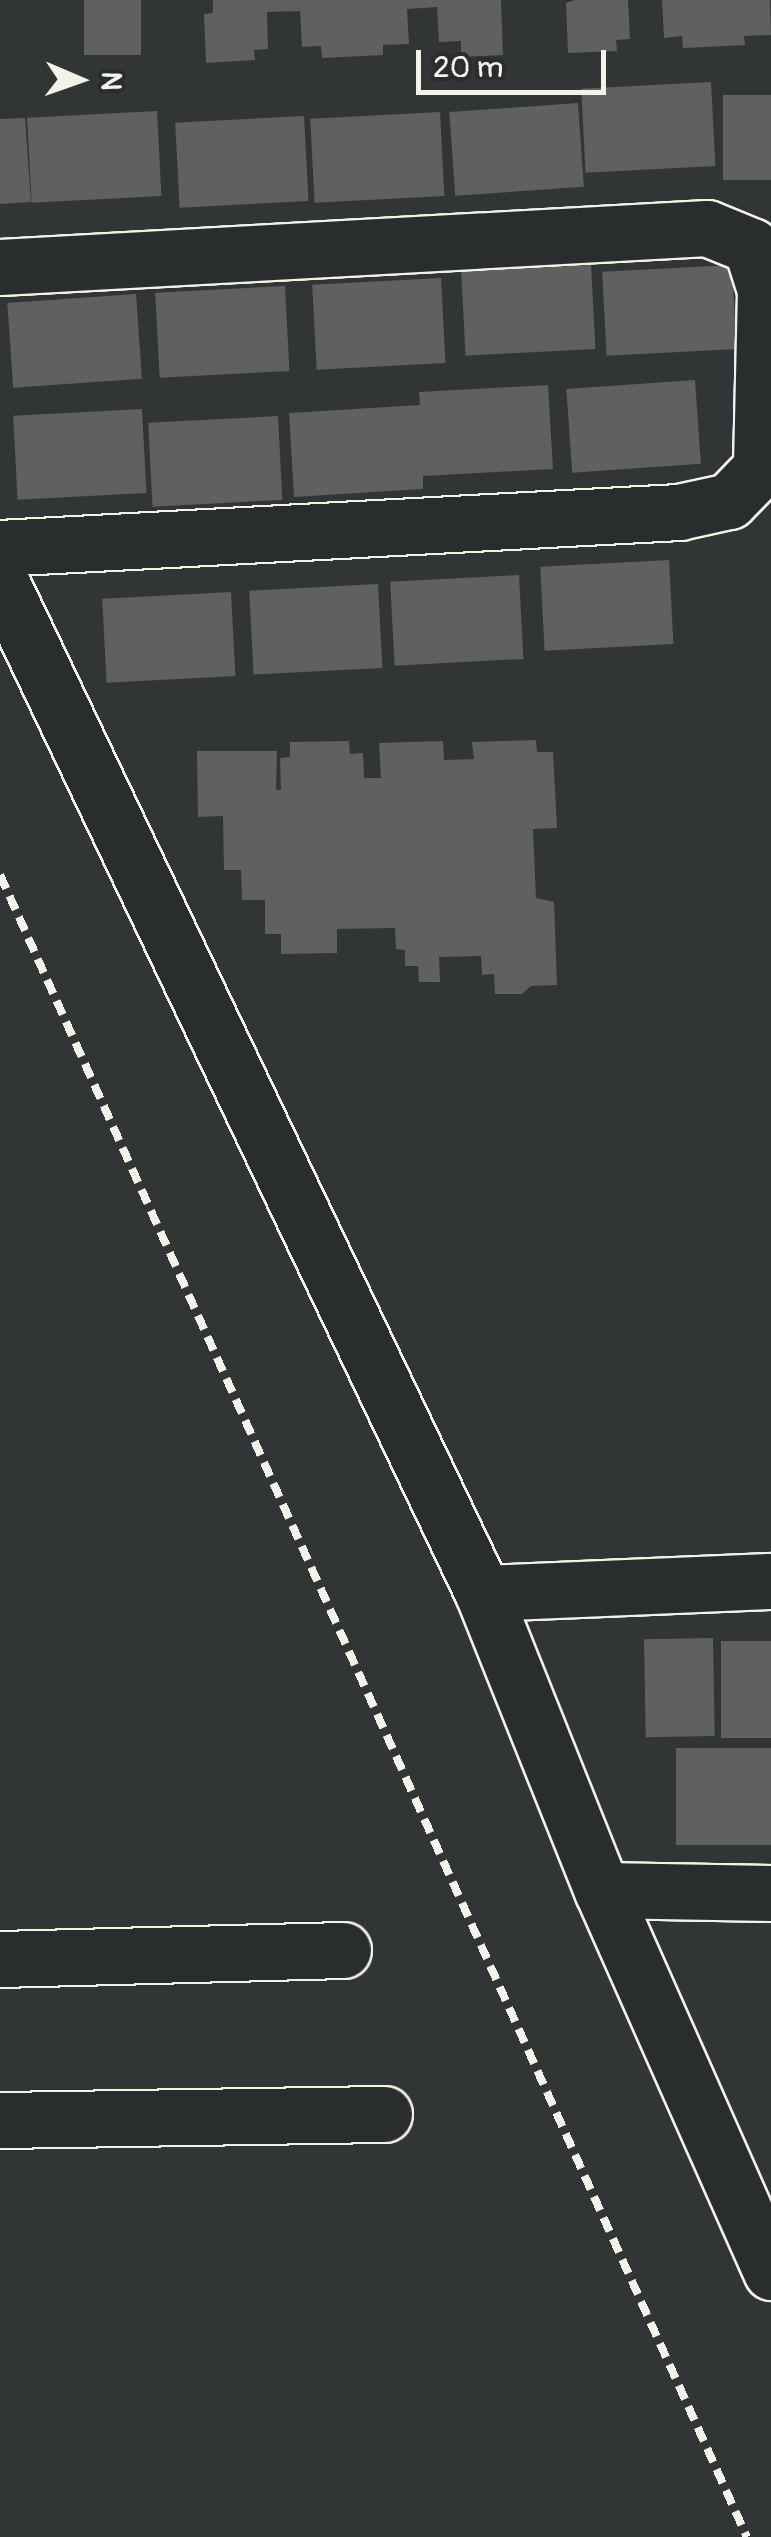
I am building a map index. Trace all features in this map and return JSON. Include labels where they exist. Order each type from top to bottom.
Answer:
[{"type":"street","points":[[0,267],[707,228],[752,246],[764,290],[762,468],[729,502],[679,512],[0,548]]},
{"type":"street","points":[[0,580],[483,1593],[602,1890],[754,2190],[771,2272]]},
{"type":"street","points":[[483,1593],[771,1581]]},
{"type":"street","points":[[602,1890],[771,1892]]},
{"type":"street","points":[[0,1958],[343,1950]]},
{"type":"street","points":[[0,2120],[384,2114]]},
{"type":"building","points":[[84,0],[141,0],[141,55],[84,55]]},
{"type":"building","points":[[213,0],[501,0],[503,55],[461,57],[461,41],[439,42],[437,7],[407,9],[409,44],[383,45],[383,55],[322,58],[321,46],[302,47],[300,11],[267,12],[268,49],[254,50],[255,60],[206,63],[204,14],[213,13]]},
{"type":"building","points":[[628,0],[630,39],[616,40],[617,51],[568,53],[566,3]]},
{"type":"building","points":[[662,0],[770,0],[771,35],[744,36],[745,45],[683,48],[682,36],[664,38]]},
{"type":"building","points":[[711,82],[715,166],[586,173],[581,89]]},
{"type":"building","points":[[723,95],[771,95],[771,180],[723,180]]},
{"type":"building","points":[[578,103],[584,187],[455,196],[449,112]]},
{"type":"building","points":[[157,111],[161,196],[32,203],[27,118]]},
{"type":"building","points":[[440,112],[444,196],[315,203],[310,119]]},
{"type":"building","points":[[304,116],[308,201],[180,208],[175,123]]},
{"type":"building","points":[[25,118],[31,202],[0,204],[0,119]]},
{"type":"building","points":[[591,265],[595,349],[466,356],[461,272]]},
{"type":"building","points":[[732,265],[736,349],[607,356],[602,272]]},
{"type":"building","points":[[441,278],[445,363],[317,370],[312,285]]},
{"type":"building","points":[[285,286],[289,371],[160,378],[155,293]]},
{"type":"building","points":[[136,294],[142,379],[13,388],[7,303]]},
{"type":"building","points":[[695,380],[701,464],[572,473],[566,389]]},
{"type":"building","points":[[548,385],[553,469],[423,476],[423,489],[294,497],[289,413],[420,405],[419,392]]},
{"type":"building","points":[[142,409],[146,493],[18,500],[13,416]]},
{"type":"building","points":[[278,416],[282,500],[153,507],[148,423]]},
{"type":"building","points":[[669,560],[673,644],[545,651],[540,567]]},
{"type":"building","points":[[519,575],[523,659],[395,666],[390,582]]},
{"type":"building","points":[[378,584],[382,668],[254,675],[249,591]]},
{"type":"building","points":[[231,592],[235,676],[107,683],[102,599]]},
{"type":"building","points":[[536,740],[537,752],[553,752],[557,828],[533,829],[536,898],[554,902],[557,985],[531,986],[522,994],[495,994],[494,974],[482,975],[481,956],[439,957],[440,982],[419,982],[418,966],[405,966],[405,950],[396,949],[395,928],[337,929],[337,953],[281,954],[281,934],[265,934],[265,900],[242,900],[241,870],[224,870],[223,816],[198,817],[197,751],[277,751],[276,790],[281,790],[280,758],[290,757],[290,742],[349,741],[350,754],[363,753],[364,778],[381,778],[379,743],[443,741],[444,760],[474,759],[472,742]]},
{"type":"building","points":[[713,1638],[715,1736],[646,1737],[644,1639]]},
{"type":"building","points":[[721,1641],[771,1641],[771,1738],[721,1738]]},
{"type":"building","points":[[676,1748],[771,1748],[771,1845],[676,1845]]},
{"type":"railway","points":[[0,875],[747,2537]]}]
